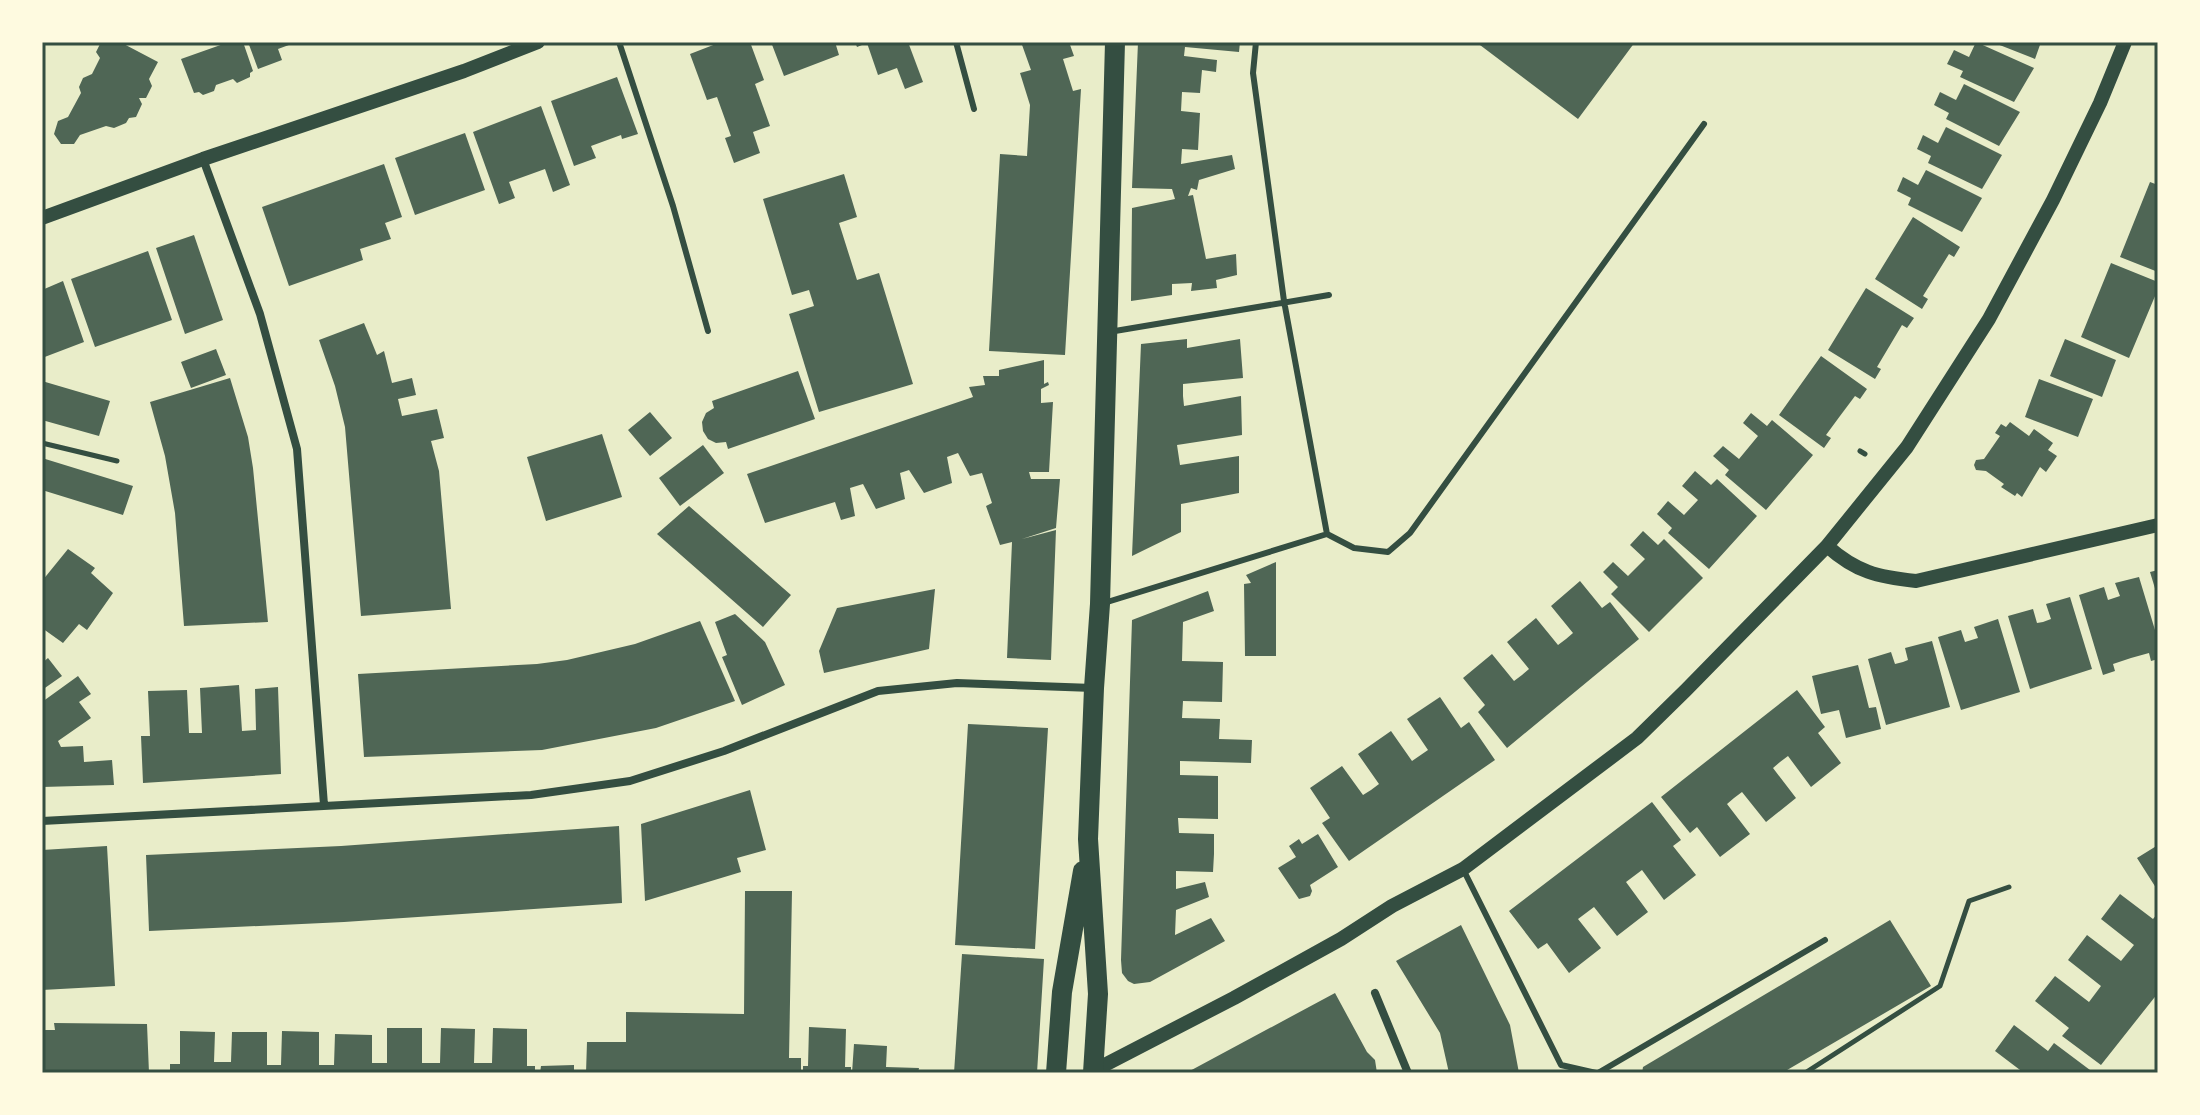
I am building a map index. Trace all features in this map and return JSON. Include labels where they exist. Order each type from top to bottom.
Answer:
[{"type":"main road","points":[[1092,1072],[1098,994],[1088,839],[1100,604],[1115,42]]},
{"type":"main road","points":[[1056,1073],[1062,992],[1088,839]]},
{"type":"street","points":[[42,218],[203,159],[464,71],[538,42]]},
{"type":"street","points":[[1092,1072],[1234,998],[1341,939],[1392,906],[1463,869],[1637,738],[1827,546],[1907,447],[1989,319],[2053,200],[2100,103],[2125,42]]},
{"type":"street","points":[[203,159],[260,314],[297,449],[324,805]]},
{"type":"street","points":[[1827,546],[1844,561],[1879,577],[1916,581],[2158,525]]},
{"type":"street","points":[[42,821],[531,795],[630,781],[724,751],[878,691],[957,683],[1094,688]]},
{"type":"street","points":[[1375,993],[1408,1073]]},
{"type":"lane","points":[[619,42],[673,206],[708,331]]},
{"type":"lane","points":[[956,42],[974,109]]},
{"type":"lane","points":[[1256,42],[1253,73],[1284,301],[1327,534]]},
{"type":"lane","points":[[1100,604],[1327,534],[1354,548],[1388,552],[1410,533],[1704,124]]},
{"type":"lane","points":[[1106,333],[1329,295]]},
{"type":"lane","points":[[1463,869],[1561,1069],[1597,1073],[1825,940]]},
{"type":"path","points":[[42,443],[117,461]]},
{"type":"path","points":[[1805,1073],[1940,986],[1969,901],[2009,887]]},
{"type":"building","points":[[101,42],[120,42],[158,62],[149,79],[152,86],[146,98],[139,98],[142,104],[136,117],[114,128],[106,126],[80,135],[74,144],[61,144],[54,134],[58,121],[68,117],[81,93],[79,87],[83,78],[92,74],[100,58],[96,52]]},
{"type":"building","points":[[229,42],[243,42],[253,71],[250,77],[237,83],[233,79],[216,85],[214,91],[203,95],[194,93],[181,59]]},
{"type":"building","points":[[248,42],[297,42],[278,49],[282,60],[258,69]]},
{"type":"building","points":[[721,42],[750,42],[764,80],[755,84],[770,126],[753,132],[760,153],[734,163],[725,138],[731,136],[717,97],[707,100],[690,54]]},
{"type":"building","points":[[771,42],[835,42],[839,55],[784,76]]},
{"type":"building","points":[[855,42],[908,42],[923,82],[905,89],[897,68],[878,75],[867,43],[857,47]]},
{"type":"building","points":[[1021,42],[1069,42],[1074,56],[1063,59],[1073,91],[1081,89],[1065,355],[989,351],[1000,154],[1027,156],[1030,105],[1020,73],[1031,70]]},
{"type":"building","points":[[1138,42],[1240,42],[1239,52],[1185,47],[1184,56],[1217,60],[1216,72],[1202,70],[1200,93],[1182,92],[1181,111],[1200,113],[1198,150],[1182,149],[1181,164],[1232,155],[1235,169],[1199,180],[1197,190],[1191,188],[1188,196],[1193,195],[1206,259],[1236,254],[1237,275],[1216,280],[1217,288],[1191,291],[1192,283],[1172,284],[1172,295],[1131,301],[1132,208],[1175,199],[1172,189],[1132,188]]},
{"type":"building","points":[[1476,42],[1635,42],[1578,119]]},
{"type":"building","points":[[1976,42],[2034,68],[2014,102],[1960,77],[1963,71],[1947,64],[1954,50],[1969,57]]},
{"type":"building","points":[[1992,42],[2041,42],[2035,59]]},
{"type":"building","points":[[617,77],[638,134],[622,139],[621,135],[591,146],[596,158],[574,166],[551,101]]},
{"type":"building","points":[[1964,84],[2020,112],[1999,146],[1946,119],[1949,113],[1934,105],[1940,92],[1956,100]]},
{"type":"building","points":[[541,106],[570,185],[553,192],[545,169],[509,182],[515,198],[499,204],[473,132]]},
{"type":"building","points":[[1946,127],[2002,155],[1982,189],[1928,163],[1931,156],[1917,149],[1923,135],[1938,143]]},
{"type":"building","points":[[465,133],[485,190],[415,215],[395,158]]},
{"type":"building","points":[[384,164],[402,217],[385,223],[391,239],[360,249],[363,260],[289,286],[262,207]]},
{"type":"building","points":[[1926,170],[1982,198],[1962,232],[1908,205],[1911,198],[1897,191],[1903,177],[1918,185]]},
{"type":"building","points":[[844,174],[857,217],[839,223],[857,280],[879,273],[913,384],[819,412],[789,314],[814,306],[809,290],[792,295],[763,199]]},
{"type":"building","points":[[2150,182],[2158,185],[2158,272],[2120,257]]},
{"type":"building","points":[[1913,217],[1960,247],[1954,257],[1949,254],[1923,296],[1928,299],[1922,309],[1875,279]]},
{"type":"building","points":[[194,235],[223,320],[185,334],[156,248]]},
{"type":"building","points":[[148,251],[172,320],[95,347],[71,279]]},
{"type":"building","points":[[2111,263],[2158,282],[2158,289],[2129,358],[2081,337]]},
{"type":"building","points":[[63,281],[84,342],[42,358],[42,290]]},
{"type":"building","points":[[1866,288],[1914,318],[1907,328],[1902,325],[1877,367],[1881,369],[1875,379],[1828,350]]},
{"type":"building","points":[[364,323],[377,355],[384,351],[392,383],[412,378],[416,395],[398,399],[402,416],[437,409],[444,438],[431,441],[439,471],[451,609],[361,616],[345,427],[319,340]]},
{"type":"building","points":[[1187,339],[1187,348],[1240,339],[1243,378],[1183,384],[1183,396],[1184,406],[1241,396],[1242,435],[1177,445],[1180,465],[1239,456],[1239,493],[1181,504],[1181,532],[1132,556],[1141,344]]},
{"type":"building","points":[[2065,339],[2116,360],[2102,397],[2050,376]]},
{"type":"building","points":[[216,349],[226,375],[191,388],[181,362]]},
{"type":"building","points":[[1821,356],[1867,389],[1860,399],[1855,396],[1826,435],[1831,438],[1824,448],[1779,415]]},
{"type":"building","points":[[1044,360],[1044,384],[1048,382],[1049,385],[1041,389],[1041,403],[1053,402],[1049,472],[1029,472],[1031,479],[1060,479],[1056,528],[1022,539],[1056,530],[1051,660],[1007,658],[1012,542],[1000,545],[986,506],[992,503],[982,473],[970,476],[958,453],[947,457],[952,483],[924,493],[909,470],[900,473],[905,499],[876,509],[863,484],[850,488],[855,516],[841,520],[835,502],[765,523],[747,474],[973,397],[969,387],[985,385],[983,376],[999,376],[999,370]]},
{"type":"building","points":[[798,371],[815,419],[728,449],[726,442],[716,443],[708,439],[702,422],[706,413],[714,408],[712,401]]},
{"type":"building","points":[[230,378],[248,437],[253,468],[268,622],[184,626],[175,513],[165,456],[150,402]]},
{"type":"building","points":[[2039,379],[2093,399],[2078,437],[2025,417]]},
{"type":"building","points":[[42,381],[110,401],[99,436],[42,420]]},
{"type":"building","points":[[650,412],[672,438],[650,456],[628,430]]},
{"type":"building","points":[[1751,413],[1767,426],[1772,420],[1813,455],[1766,510],[1725,475],[1729,470],[1713,456],[1723,446],[1739,459],[1758,436],[1743,423]]},
{"type":"building","points":[[2010,422],[2029,436],[2034,429],[2053,443],[2048,450],[2057,456],[2046,472],[2040,467],[2022,497],[2001,487],[2004,484],[1986,471],[1976,470],[1974,465],[1976,460],[1984,459],[2000,436],[1995,433],[2001,424],[2006,427]]},
{"type":"building","points":[[602,434],[622,497],[546,521],[527,457]]},
{"type":"building","points":[[703,445],[724,473],[680,506],[659,478]]},
{"type":"building","points":[[42,458],[133,486],[123,515],[42,490]]},
{"type":"building","points":[[1695,471],[1711,485],[1717,479],[1757,516],[1709,569],[1668,533],[1672,528],[1657,514],[1668,501],[1684,515],[1698,500],[1682,486]]},
{"type":"building","points":[[689,506],[791,595],[763,627],[657,534]]},
{"type":"building","points":[[1643,531],[1658,545],[1664,539],[1703,578],[1649,632],[1611,594],[1618,587],[1603,572],[1613,562],[1628,576],[1645,559],[1630,545]]},
{"type":"building","points":[[68,549],[95,568],[91,573],[113,593],[87,630],[79,624],[63,643],[42,628],[42,581]]},
{"type":"building","points":[[1276,562],[1276,656],[1245,656],[1244,584],[1251,583],[1246,575]]},
{"type":"building","points":[[2158,570],[2158,595],[2157,595],[2150,572]]},
{"type":"building","points":[[2139,577],[2158,640],[2158,659],[2151,661],[2149,653],[2131,658],[2113,664],[2115,671],[2103,675],[2079,595],[2104,587],[2108,600],[2120,596],[2115,583]]},
{"type":"building","points":[[1580,581],[1602,608],[1610,602],[1639,639],[1507,748],[1478,712],[1485,705],[1463,678],[1492,654],[1514,681],[1522,675],[1529,669],[1507,642],[1536,618],[1558,645],[1566,639],[1573,633],[1551,606]]},
{"type":"building","points":[[935,589],[929,649],[824,673],[819,651],[837,608]]},
{"type":"building","points":[[1208,591],[1214,611],[1183,622],[1182,661],[1223,662],[1222,702],[1183,701],[1182,718],[1220,719],[1219,739],[1252,740],[1251,763],[1180,761],[1180,775],[1218,776],[1218,819],[1178,818],[1179,833],[1214,834],[1214,854],[1213,872],[1176,871],[1176,889],[1205,882],[1209,897],[1176,910],[1175,935],[1211,918],[1225,941],[1150,982],[1134,984],[1122,973],[1121,960],[1132,620]]},
{"type":"building","points":[[2070,597],[2092,669],[2030,689],[2008,616],[2033,609],[2037,623],[2043,622],[2051,619],[2046,604]]},
{"type":"building","points":[[735,614],[765,642],[785,685],[742,705],[722,657],[727,655],[715,622]]},
{"type":"building","points":[[1998,619],[2020,692],[1961,710],[1938,637],[1961,630],[1965,642],[1978,638],[1974,627]]},
{"type":"building","points":[[700,621],[735,701],[656,728],[542,750],[364,757],[358,674],[567,660],[635,644]]},
{"type":"building","points":[[1932,641],[1950,707],[1886,725],[1868,659],[1891,652],[1895,664],[1903,662],[1908,660],[1905,648]]},
{"type":"building","points":[[48,658],[62,676],[42,690],[42,663]]},
{"type":"building","points":[[1858,665],[1869,708],[1876,707],[1881,729],[1846,738],[1839,710],[1821,714],[1812,676]]},
{"type":"building","points":[[78,676],[91,694],[79,702],[91,718],[58,741],[61,747],[83,746],[84,762],[112,760],[114,785],[42,787],[42,702]]},
{"type":"building","points":[[239,685],[242,731],[256,730],[255,689],[278,687],[281,774],[143,783],[141,736],[150,736],[148,691],[187,690],[189,733],[202,733],[200,688]]},
{"type":"building","points":[[1797,690],[1825,727],[1818,733],[1841,763],[1811,787],[1788,756],[1780,762],[1773,768],[1796,798],[1766,822],[1742,792],[1734,798],[1727,804],[1750,834],[1720,857],[1697,827],[1690,833],[1661,797]]},
{"type":"building","points":[[1440,697],[1461,728],[1469,722],[1495,760],[1349,861],[1322,823],[1330,818],[1310,788],[1342,766],[1363,795],[1371,790],[1379,784],[1358,754],[1391,731],[1412,761],[1428,750],[1407,719]]},
{"type":"building","points":[[968,724],[1048,728],[1035,949],[955,945]]},
{"type":"building","points":[[750,790],[766,850],[737,858],[741,872],[645,901],[641,824]]},
{"type":"building","points":[[1652,802],[1681,840],[1673,846],[1696,875],[1664,900],[1642,870],[1626,882],[1648,912],[1617,936],[1594,907],[1578,919],[1601,948],[1569,973],[1547,943],[1538,949],[1509,911]]},
{"type":"building","points":[[619,826],[622,903],[344,922],[149,931],[146,855],[341,846]]},
{"type":"building","points":[[1318,834],[1338,867],[1310,885],[1310,896],[1299,899],[1278,868],[1296,857],[1289,846],[1299,839],[1302,844]]},
{"type":"building","points":[[2158,845],[2158,891],[2137,858]]},
{"type":"building","points":[[107,846],[115,986],[42,990],[42,850]]},
{"type":"building","points":[[745,891],[792,891],[789,1058],[801,1058],[801,1073],[586,1073],[587,1042],[626,1042],[626,1012],[744,1014]]},
{"type":"building","points":[[2120,894],[2153,919],[2158,913],[2158,993],[2101,1065],[2062,1036],[2069,1028],[2035,1001],[2055,976],[2089,1002],[2101,986],[2068,960],[2087,935],[2121,961],[2134,945],[2101,919]]},
{"type":"building","points":[[1890,920],[1931,986],[1782,1073],[1642,1073],[1643,1067]]},
{"type":"building","points":[[1461,925],[1510,1025],[1519,1073],[1449,1073],[1440,1033],[1396,961]]},
{"type":"building","points":[[962,954],[1044,959],[1037,1073],[954,1073]]},
{"type":"building","points":[[1335,993],[1367,1052],[1375,1060],[1377,1073],[1186,1073]]},
{"type":"building","points":[[54,1023],[147,1024],[149,1073],[42,1073],[42,1030],[55,1030]]},
{"type":"building","points":[[2014,1025],[2048,1051],[2054,1043],[2094,1073],[2024,1073],[1995,1051]]},
{"type":"building","points":[[809,1027],[846,1029],[845,1067],[851,1067],[851,1073],[803,1073],[803,1066],[808,1066]]},
{"type":"building","points":[[387,1028],[422,1028],[422,1063],[440,1063],[441,1028],[475,1029],[474,1063],[492,1063],[493,1028],[527,1029],[527,1066],[535,1066],[535,1073],[170,1073],[170,1064],[180,1064],[180,1031],[215,1032],[214,1062],[231,1062],[232,1032],[267,1032],[267,1065],[281,1065],[282,1031],[319,1032],[319,1065],[334,1065],[335,1034],[372,1035],[372,1063],[387,1063]]},
{"type":"building","points":[[854,1044],[887,1046],[886,1067],[919,1068],[918,1073],[852,1073]]},
{"type":"building","points":[[574,1065],[574,1073],[540,1073],[541,1066]]}]
